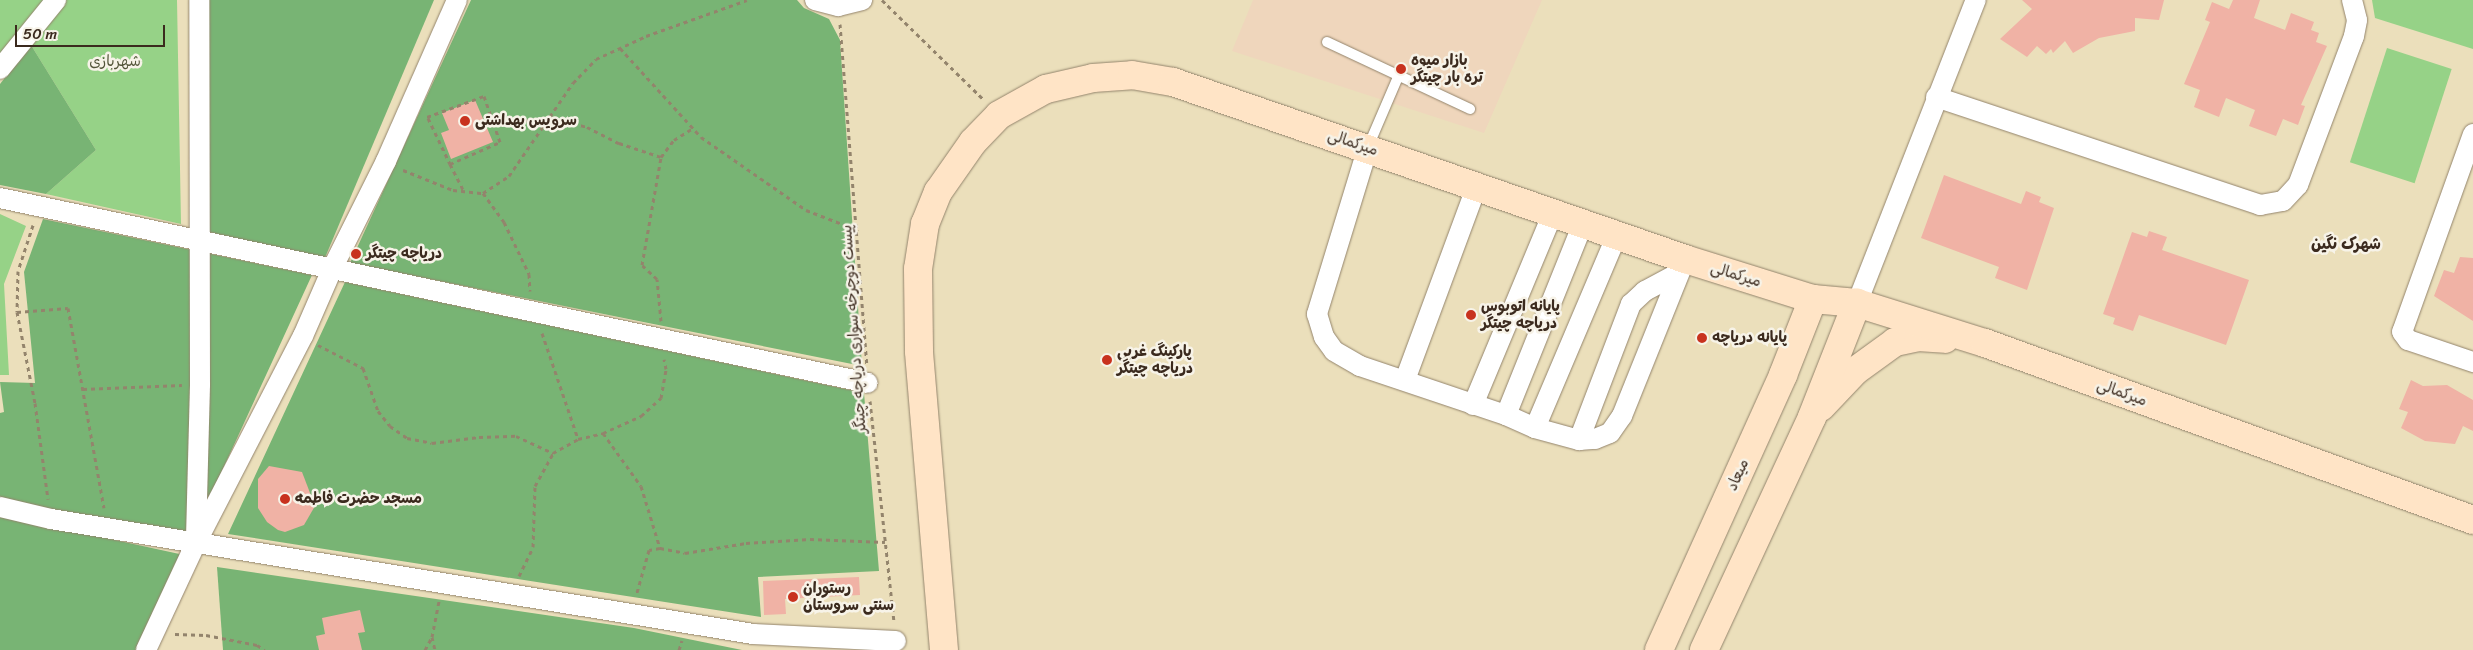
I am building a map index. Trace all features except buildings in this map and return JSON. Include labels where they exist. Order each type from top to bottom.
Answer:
[{"type":"street","points":[[0,69],[56,0]]},
{"type":"street","points":[[196,543],[200,384],[197,240],[199,0]]},
{"type":"street","points":[[150,641],[196,543],[303,336],[333,268],[386,161],[457,0]]},
{"type":"street","points":[[815,0],[838,6],[862,0]]},
{"type":"street","points":[[1704,650],[1812,417],[1936,97],[1976,0]]},
{"type":"street","points":[[1936,97],[2260,205],[2283,200],[2298,185],[2354,36],[2357,20],[2352,0]]},
{"type":"street","name":"میرکمالی","points":[[944,650],[919,352],[918,269],[925,224],[938,192],[973,142],[999,115],[1046,89],[1093,78],[1132,75],[1173,82],[1368,147],[1617,235],[1682,266],[1813,299],[1857,303],[1985,343],[2473,520]]},
{"type":"street","points":[[2473,134],[2402,332],[2408,340],[2473,362]]},
{"type":"street","points":[[1368,147],[1317,314],[1324,337],[1334,351],[1360,366],[1506,415],[1535,428],[1579,440],[1595,439],[1610,433],[1622,416],[1682,266]]},
{"type":"street","points":[[1404,380],[1477,185]]},
{"type":"street","points":[[0,198],[38,208],[660,336],[868,383]]},
{"type":"street","points":[[1473,405],[1553,213]]},
{"type":"street","points":[[1506,415],[1583,223]]},
{"type":"street","points":[[1535,428],[1617,235]]},
{"type":"street","points":[[1579,440],[1631,304],[1644,291],[1682,266]]},
{"type":"street","name":"میعاد","points":[[1659,650],[1783,375],[1813,299]]},
{"type":"street","points":[[1812,417],[1855,371],[1895,342],[1918,337],[1985,343]]},
{"type":"street","points":[[1783,375],[1799,375],[1811,379],[1817,392],[1812,417]]},
{"type":"street","points":[[0,507],[51,519],[752,634],[896,641]]},
{"type":"lane","points":[[1327,42],[1398,77],[1470,109]]},
{"type":"lane","points":[[1368,147],[1398,77]]},
{"type":"path","points":[[386,161],[414,175],[483,194],[509,176],[573,83],[596,59],[620,48],[747,0]]},
{"type":"path","points":[[882,0],[999,115]]},
{"type":"path","name":"پیست دوچرخه سواری دریاچه چیتگر","points":[[838,6],[858,230],[868,383],[896,641]]},
{"type":"path","points":[[620,48],[693,128],[806,210],[858,230]]},
{"type":"path","points":[[428,118],[484,96],[500,142],[450,164]]},
{"type":"path","points":[[410,108],[428,118],[463,190]]},
{"type":"path","points":[[494,125],[550,117],[587,127],[619,143],[661,156]]},
{"type":"path","points":[[507,593],[522,573],[533,547],[535,486],[553,453],[578,438],[603,433],[641,416],[661,398],[666,369],[660,336],[662,312],[657,279],[642,265],[661,156],[674,140],[693,128]]},
{"type":"path","points":[[38,208],[18,271],[17,312],[35,403],[51,519]]},
{"type":"path","points":[[17,312],[68,308],[94,463],[108,528]]},
{"type":"path","points":[[303,336],[363,368],[378,411],[390,426],[407,438],[432,443],[479,436],[516,436],[553,453]]},
{"type":"path","points":[[83,389],[200,384]]},
{"type":"path","points":[[603,433],[642,486],[660,548]]},
{"type":"path","points":[[636,614],[634,602],[650,550],[660,548],[685,554],[746,543],[810,539],[885,542]]},
{"type":"path","points":[[426,650],[432,636],[442,583]]},
{"type":"path","points":[[150,641],[206,635],[257,645],[265,650]]},
{"type":"path","points":[[432,636],[436,650]]},
{"type":"shaded area","name":"بازار میوه تره بار چیتگر","points":[[1253,0],[1542,0],[1484,133],[1232,51]]},
{"type":"green space","points":[[0,0],[46,0],[0,57]]},
{"type":"green space","name":"شهربازی","points":[[66,0],[177,0],[181,224],[46,194],[96,150],[31,45]]},
{"type":"green space","points":[[200,0],[434,0],[324,260],[201,230]]},
{"type":"green space","points":[[471,0],[797,0],[804,8],[829,19],[840,40],[862,366],[350,263]]},
{"type":"green space","points":[[2372,0],[2473,0],[2473,49],[2375,18]]},
{"type":"green space","points":[[31,45],[96,150],[46,194],[0,185],[0,84]]},
{"type":"green space","points":[[2387,48],[2452,69],[2415,183],[2350,162]]},
{"type":"green space","points":[[0,214],[26,226],[4,284],[9,375],[0,375]]},
{"type":"green space","points":[[43,219],[312,275],[193,534],[18,503],[0,497],[0,413],[4,412],[0,382],[35,383],[24,272]]},
{"type":"green space","points":[[345,282],[864,393],[879,571],[758,577],[761,617],[228,534]]},
{"type":"green space","points":[[0,515],[184,555],[138,650],[0,650]]},
{"type":"green space","points":[[217,567],[634,628],[742,650],[223,650]]},
{"type":"place","name":"بازار میوه تره بار چیتگر","points":[[1401,69]]},
{"type":"place","name":"سرویس بهداشتی","points":[[465,121]]},
{"type":"place","name":"دریاچه چیتگر","points":[[356,254]]},
{"type":"place","name":"پایانه اتوبوس دریاچه چیتگر","points":[[1471,315]]},
{"type":"place","name":"پایانه دریاچه","points":[[1702,338]]},
{"type":"place","name":"پارکینگ غربی دریاچه چیتگر","points":[[1107,360]]},
{"type":"place","name":"مسجد حضرت فاطمه","points":[[285,499]]},
{"type":"place","name":"رستوران سنتی سروستان","points":[[793,597]]},
{"type":"district","name":"شهرک نگین","points":[[2346,244]]}]
